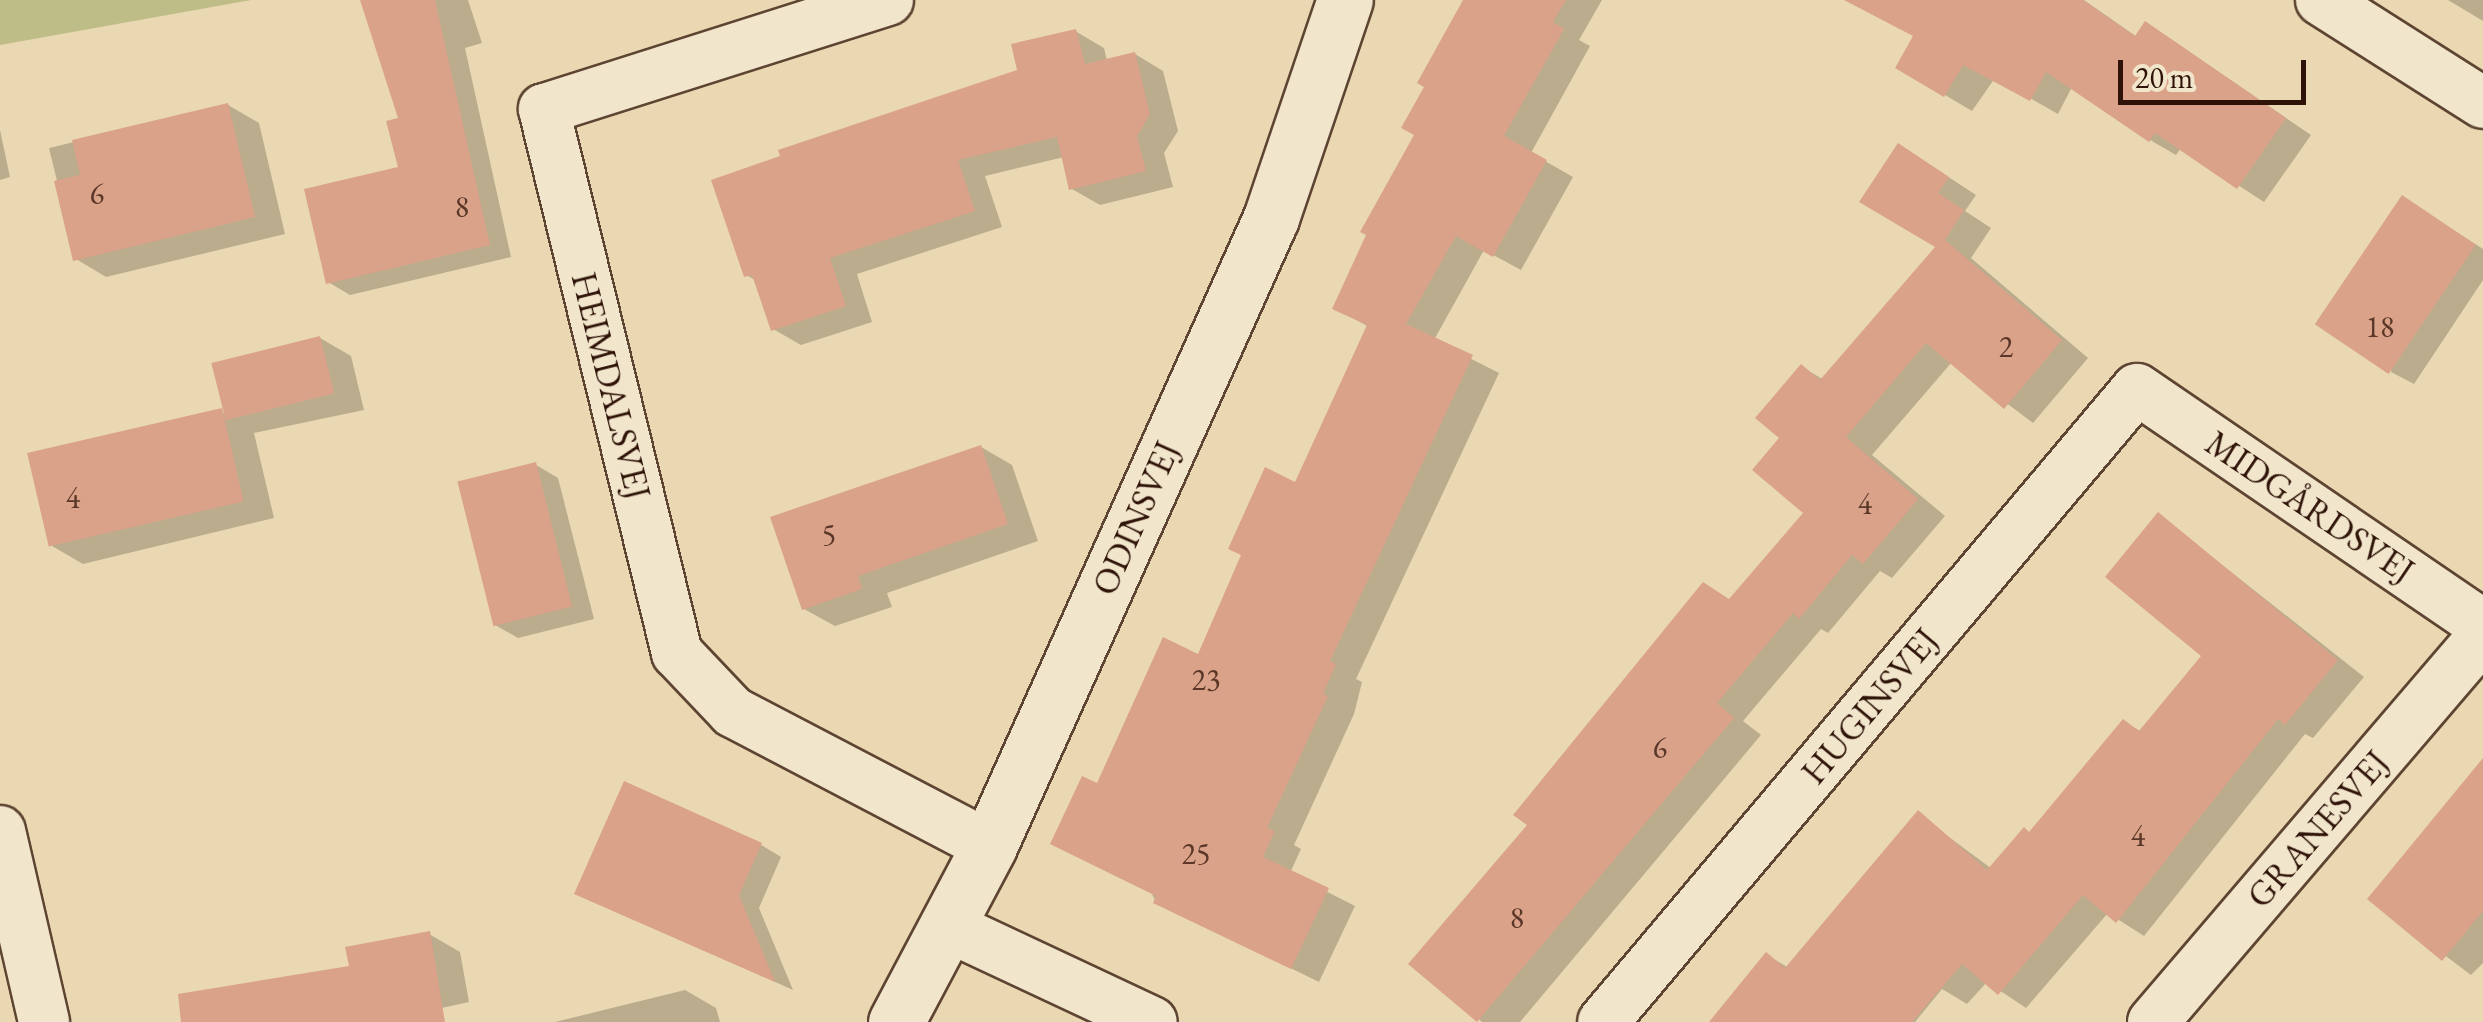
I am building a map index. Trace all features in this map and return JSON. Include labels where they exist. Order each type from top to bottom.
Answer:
[{"type":"street","name":"HEIMDALSVEJ","points":[[888,0],[544,109],[677,653],[733,712],[989,846]]},
{"type":"street","name":"ODINSVEJ","points":[[896,1022],[989,846],[1271,218],[1346,0]]},
{"type":"street","points":[[2322,0],[2483,103]]},
{"type":"street","name":"MIDGÅRDSVEJ","points":[[2136,389],[2483,624]]},
{"type":"street","name":"HUGINSVEJ","points":[[1602,1022],[2136,389]]},
{"type":"street","name":"GRANESVEJ","points":[[2153,1022],[2483,636]]},
{"type":"street","points":[[0,831],[44,1022]]},
{"type":"street","points":[[947,926],[1152,1022]]},
{"type":"shaded area","points":[[0,0],[251,0],[0,45]]},
{"type":"building","points":[[360,0],[435,0],[490,245],[326,284],[304,189],[398,167],[386,121],[398,118]]},
{"type":"building","points":[[1463,0],[1566,0],[1553,22],[1564,29],[1504,136],[1547,160],[1493,257],[1456,236],[1406,324],[1473,355],[1330,661],[1336,664],[1323,694],[1328,696],[1267,828],[1275,831],[1263,857],[1329,888],[1291,969],[1153,903],[1156,896],[1050,844],[1082,776],[1097,783],[1163,637],[1198,654],[1241,555],[1228,549],[1265,467],[1295,482],[1367,325],[1332,309],[1366,235],[1360,232],[1414,135],[1401,128],[1424,87],[1417,83]]},
{"type":"building","points":[[1844,0],[2083,0],[2135,36],[2145,21],[2286,118],[2237,189],[2155,133],[2149,142],[2046,72],[2030,101],[1963,65],[1944,97],[1895,68],[1913,36]]},
{"type":"building","points":[[1076,29],[1085,64],[1135,52],[1150,114],[1137,136],[1146,171],[1069,190],[1057,137],[958,160],[975,211],[830,258],[846,306],[771,331],[752,275],[744,277],[711,180],[780,156],[778,150],[1017,70],[1011,44]]},
{"type":"building","points":[[228,103],[255,217],[73,261],[54,181],[80,175],[72,140]]},
{"type":"building","points":[[1898,143],[1949,177],[1938,193],[1964,210],[1945,240],[2062,340],[2004,409],[1926,343],[1846,437],[1918,499],[1863,564],[1852,555],[1799,619],[1793,613],[1717,703],[1734,718],[1477,1022],[1408,964],[1527,825],[1513,815],[1703,582],[1729,599],[1803,513],[1752,470],[1779,438],[1755,418],[1801,364],[1820,380],[1935,247],[1859,202]]},
{"type":"building","points":[[2402,195],[2476,245],[2389,374],[2315,324]]},
{"type":"building","points":[[320,336],[334,393],[226,420],[211,363]]},
{"type":"building","points":[[222,408],[244,502],[49,547],[27,453]]},
{"type":"building","points":[[981,445],[1008,524],[858,576],[862,589],[802,610],[770,517]]},
{"type":"building","points":[[536,462],[572,607],[493,626],[457,482]]},
{"type":"building","points":[[2158,512],[2338,660],[2285,725],[2278,719],[2116,923],[2083,895],[1998,995],[1962,964],[1912,1022],[1709,1022],[1766,952],[1785,968],[1918,810],[1987,870],[2024,827],[2029,832],[2123,719],[2139,731],[2201,656],[2105,577]]},
{"type":"building","points":[[2483,758],[2483,911],[2442,961],[2367,899]]},
{"type":"building","points":[[624,781],[762,843],[739,895],[775,982],[574,894]]},
{"type":"building","points":[[430,931],[445,1022],[181,1022],[178,994],[349,966],[345,947]]}]
